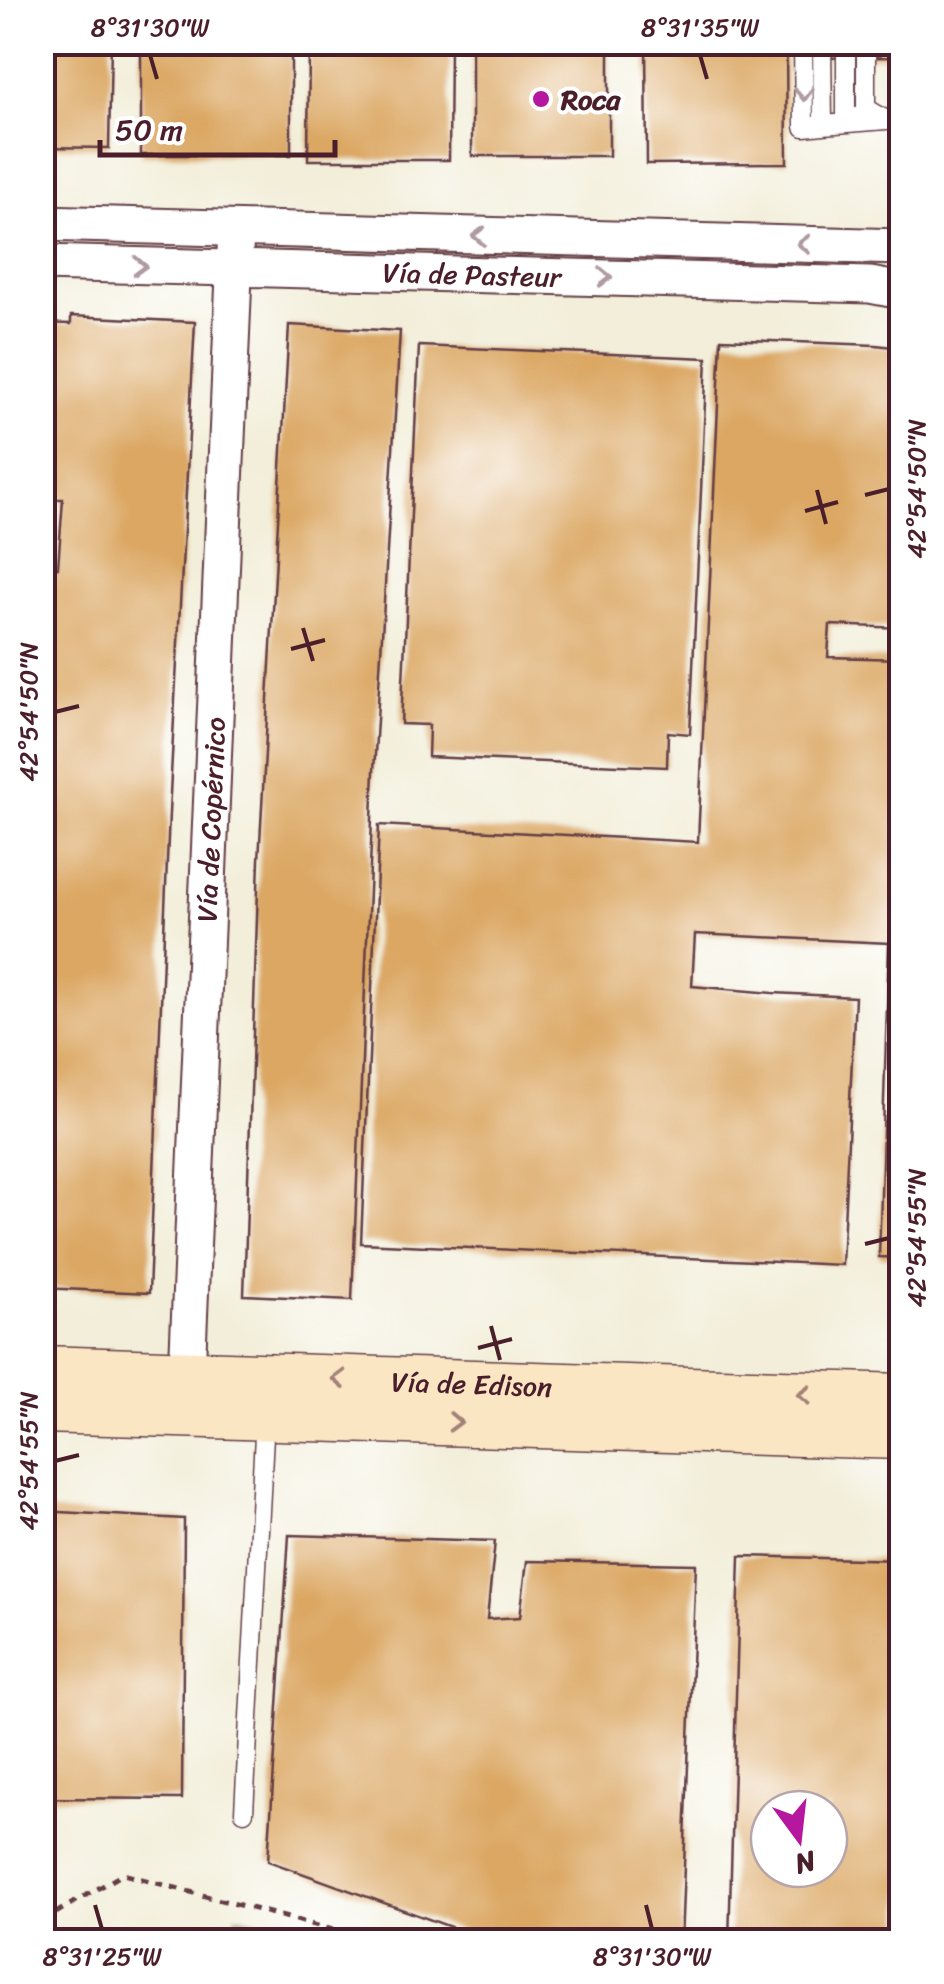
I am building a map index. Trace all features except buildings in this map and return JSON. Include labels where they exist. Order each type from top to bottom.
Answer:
[{"type":"main road","name":"Vía de Edison","points":[[42,1370],[186,1393],[265,1416],[902,1435]]},
{"type":"main road","name":"Vía de Edison","points":[[42,1409],[186,1393],[902,1398]]},
{"type":"street","name":"Vía de Pasteur","points":[[42,223],[902,247]]},
{"type":"street","name":"Vía de Copérnico","points":[[186,1393],[236,229]]},
{"type":"street","name":"Vía de Pasteur","points":[[42,263],[870,285],[902,291]]},
{"type":"lane","points":[[803,42],[804,127],[894,119]]},
{"type":"lane","points":[[822,42],[823,125]]},
{"type":"lane","points":[[846,42],[846,115],[894,119]]},
{"type":"lane","points":[[866,42],[866,108],[894,119]]},
{"type":"lane","points":[[244,1812],[265,1416]]},
{"type":"path","points":[[42,1921],[123,1874],[378,1942]]},
{"type":"green space","points":[[238,1916],[329,1941],[233,1941]]},
{"type":"place","name":"Roca","points":[[541,99]]}]
